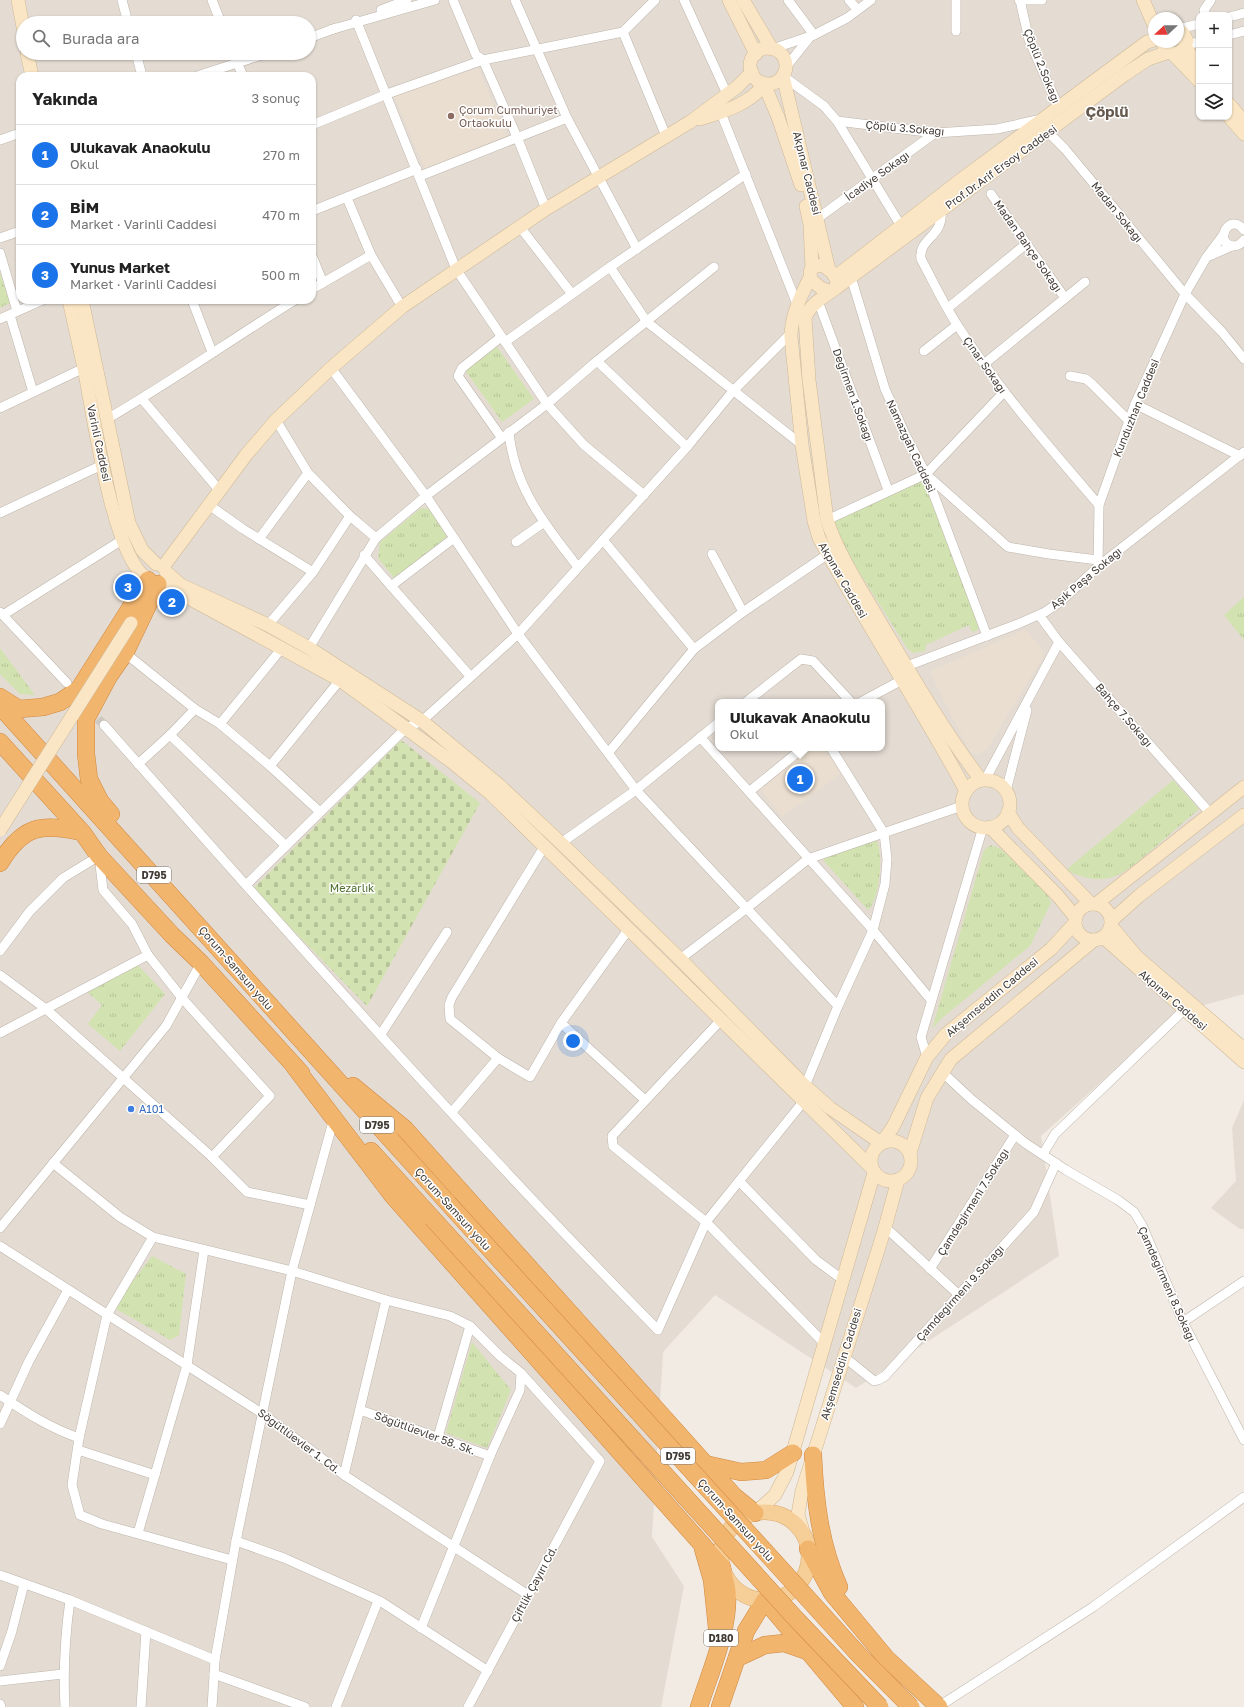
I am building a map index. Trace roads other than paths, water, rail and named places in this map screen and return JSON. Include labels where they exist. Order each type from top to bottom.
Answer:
[{"type":"highway","points":[[156,577],[125,653],[86,719],[86,754],[89,779],[100,801],[167,890]]},
{"type":"highway","points":[[0,697],[19,709],[42,707],[60,702],[78,689],[156,577]]},
{"type":"highway","name":"Çorum-Samsun yolu","points":[[0,706],[448,1203],[860,1656],[911,1707]]},
{"type":"highway","name":"Çorum-Samsun yolu","points":[[0,742],[82,832],[99,856],[172,935],[201,962],[796,1619],[880,1707]]},
{"type":"highway","points":[[0,863],[15,843],[33,830],[56,826],[82,832]]},
{"type":"highway","points":[[306,1046],[405,1129],[734,1496],[755,1513]]},
{"type":"highway","points":[[294,1066],[393,1196],[722,1567]]},
{"type":"highway","points":[[706,1464],[741,1472],[766,1470],[792,1453]]},
{"type":"highway","points":[[813,1455],[815,1498],[820,1533],[833,1573],[854,1619]]},
{"type":"highway","points":[[702,1544],[712,1580],[719,1648]]},
{"type":"highway","points":[[808,1549],[832,1593],[886,1658],[938,1707]]},
{"type":"highway","name":"D180","points":[[699,1707],[719,1648],[726,1612],[727,1591],[722,1567]]},
{"type":"highway","points":[[765,1600],[855,1707]]},
{"type":"highway","name":"D180","points":[[720,1707],[746,1631],[765,1600]]},
{"type":"highway","points":[[737,1658],[765,1646],[784,1643],[808,1651]]},
{"type":"main road","points":[[769,1512],[783,1516],[795,1524],[804,1536],[808,1549],[808,1564],[802,1578],[793,1590],[780,1597],[765,1600],[751,1598],[738,1591],[728,1580],[722,1567],[722,1546],[731,1527],[742,1518],[755,1513],[769,1512]]},
{"type":"street","points":[[18,0],[21,16]]},
{"type":"street","points":[[122,0],[126,16]]},
{"type":"street","points":[[212,0],[218,16]]},
{"type":"street","points":[[357,21],[407,0]]},
{"type":"street","points":[[316,35],[357,21],[435,0]]},
{"type":"street","points":[[453,0],[476,55],[483,60],[517,137],[546,210]]},
{"type":"street","points":[[515,0],[567,118],[637,249]]},
{"type":"street","points":[[316,123],[387,94],[483,60],[537,51],[623,32],[655,0]]},
{"type":"street","points":[[684,0],[727,94]]},
{"type":"street","points":[[729,0],[756,54]]},
{"type":"street","points":[[743,0],[772,49],[782,55],[785,71],[824,106],[837,121],[901,226]]},
{"type":"street","points":[[788,0],[812,36]]},
{"type":"street","points":[[849,0],[857,10]]},
{"type":"street","points":[[812,36],[778,82],[764,84],[756,79],[752,72],[751,63],[756,54],[767,49],[772,49],[812,36],[847,18],[871,0]]},
{"type":"street","points":[[956,0],[956,31]]},
{"type":"street","points":[[1020,0],[1042,0]]},
{"type":"street","name":"Çöplü 2.Sokağı","points":[[1020,0],[1029,40],[1059,108]]},
{"type":"street","points":[[1143,0],[1148,12]]},
{"type":"street","points":[[1150,0],[1157,12]]},
{"type":"street","points":[[1205,12],[1204,10],[1211,0]]},
{"type":"street","points":[[1232,16],[1244,13]]},
{"type":"street","points":[[357,21],[419,173],[456,269],[547,404],[584,445],[644,495]]},
{"type":"street","points":[[1184,28],[1196,25]]},
{"type":"street","points":[[1232,34],[1244,31]]},
{"type":"street","points":[[623,32],[666,136]]},
{"type":"street","points":[[1184,35],[1190,44],[1196,59]]},
{"type":"street","name":"Prof.Dr.Arif Ersoy Caddesi","points":[[832,281],[901,226],[1148,42]]},
{"type":"street","name":"Prof.Dr.Arif Ersoy Caddesi","points":[[832,281],[851,277],[1124,74],[1168,49],[1182,51],[1190,44]]},
{"type":"street","points":[[1168,49],[1196,78]]},
{"type":"street","points":[[29,60],[31,72]]},
{"type":"street","points":[[138,60],[141,72]]},
{"type":"street","points":[[236,60],[241,72]]},
{"type":"street","points":[[211,72],[249,60]]},
{"type":"street","name":"Akpınar Caddesi","points":[[785,71],[832,281],[818,301],[808,310],[805,318],[805,331],[819,467],[827,520],[833,538],[843,558],[907,666],[959,750],[983,780]]},
{"type":"street","points":[[0,830],[131,623],[156,577],[246,455],[276,420],[331,368],[402,307],[456,269],[546,210],[690,122],[727,94],[752,72]]},
{"type":"street","points":[[690,122],[721,113],[753,96],[764,84]]},
{"type":"street","name":"Akpınar Caddesi","points":[[764,84],[778,117],[803,192],[810,224],[811,272],[797,304],[791,333],[792,362],[802,445],[814,521],[828,554],[935,733],[966,791]]},
{"type":"street","points":[[1232,108],[1244,122]]},
{"type":"street","points":[[721,113],[797,304]]},
{"type":"street","points":[[316,210],[567,118]]},
{"type":"street","name":"Çöplü 3.Sokağı","points":[[837,121],[935,133],[997,129],[1044,119]]},
{"type":"street","points":[[1232,120],[1244,134]]},
{"type":"street","name":"Madan Sokağı","points":[[1048,132],[1065,149],[1185,294],[1222,332],[1244,358]]},
{"type":"street","name":"İcadiye Sokağı","points":[[818,218],[935,133]]},
{"type":"street","points":[[0,140],[16,134]]},
{"type":"street","points":[[578,567],[543,523],[524,491],[505,435],[458,376],[462,368],[746,174]]},
{"type":"street","name":"Madan Bahçe Sokağı","points":[[991,194],[1065,298]]},
{"type":"street","points":[[347,198],[371,255],[402,307]]},
{"type":"street","name":"Çınar Sokağı","points":[[941,211],[942,221],[921,248],[921,259],[957,325],[1004,392],[1025,419],[1100,505]]},
{"type":"street","points":[[1237,247],[1226,242],[1224,234],[1226,228],[1232,224],[1239,225],[1244,230]]},
{"type":"street","points":[[520,227],[572,294]]},
{"type":"street","points":[[0,238],[16,232]]},
{"type":"street","name":"Kunduzhan Caddesi","points":[[1098,564],[1100,505],[1135,404],[1185,294],[1206,258],[1224,234]]},
{"type":"street","points":[[1206,258],[1237,247],[1244,240]]},
{"type":"street","points":[[948,308],[1026,244]]},
{"type":"street","points":[[0,253],[33,392]]},
{"type":"street","points":[[316,287],[371,255]]},
{"type":"street","points":[[818,265],[832,281],[815,285],[811,272],[818,265]]},
{"type":"street","points":[[316,267],[322,283]]},
{"type":"street","points":[[610,267],[647,322],[802,445]]},
{"type":"street","points":[[309,648],[364,555],[376,538],[426,496],[547,404],[597,361],[714,267]]},
{"type":"street","name":"Namazgah Caddesi","points":[[851,277],[885,389],[905,434],[926,474],[987,636]]},
{"type":"street","name":"Madan Bahçe Sokağı","points":[[984,364],[1085,282]]},
{"type":"street","name":"Değirmen 1.Sokağı","points":[[818,301],[888,490]]},
{"type":"street","points":[[0,320],[34,304]]},
{"type":"street","name":"Varinli Caddesi","points":[[70,304],[84,368],[102,465],[122,540],[134,566],[140,574],[156,577]]},
{"type":"street","name":"Varinli Caddesi","points":[[83,304],[129,523],[156,577]]},
{"type":"street","points":[[194,304],[212,352]]},
{"type":"street","points":[[107,419],[142,399],[212,352],[289,304]]},
{"type":"street","points":[[924,351],[957,325]]},
{"type":"street","points":[[246,885],[406,728],[422,721],[518,634],[687,447],[733,391],[791,333]]},
{"type":"street","points":[[597,361],[687,447]]},
{"type":"street","points":[[0,408],[84,368]]},
{"type":"street","points":[[331,368],[426,496],[518,634],[609,752],[636,790],[748,908],[838,1006]]},
{"type":"street","points":[[1070,376],[1086,379],[1129,422]]},
{"type":"street","points":[[827,520],[888,490],[926,474],[1004,392]]},
{"type":"street","points":[[142,399],[220,491]]},
{"type":"street","points":[[1135,404],[1242,454]]},
{"type":"street","points":[[276,420],[308,473],[350,516],[376,538]]},
{"type":"street","name":"Aşık Paşa Sokağı","points":[[907,666],[1039,615],[1060,602],[1098,564],[1242,454]]},
{"type":"street","points":[[0,513],[102,465]]},
{"type":"street","points":[[259,539],[308,473]]},
{"type":"street","points":[[926,474],[1008,547],[1098,564]]},
{"type":"street","points":[[209,504],[259,539],[313,572]]},
{"type":"street","points":[[268,625],[313,572],[350,516]]},
{"type":"street","points":[[516,542],[543,523]]},
{"type":"street","points":[[391,586],[454,538]]},
{"type":"street","points":[[67,683],[2,614],[122,540]]},
{"type":"street","points":[[603,540],[694,649]]},
{"type":"street","points":[[712,554],[743,612]]},
{"type":"street","points":[[609,752],[694,649],[743,612],[828,554]]},
{"type":"street","points":[[364,555],[470,676]]},
{"type":"street","points":[[156,577],[181,585],[268,625],[309,648],[422,721],[498,785],[561,843],[680,959],[805,1086],[830,1108],[882,1142],[899,1142],[910,1153],[911,1164],[909,1169],[898,1180],[882,1179],[491,794],[452,762],[340,680],[156,577]]},
{"type":"street","name":"Bahçe 7.Sokağı","points":[[1039,615],[1059,642],[1210,813]]},
{"type":"street","points":[[983,780],[1059,642]]},
{"type":"street","points":[[220,724],[282,648]]},
{"type":"street","points":[[125,653],[195,709],[220,724],[270,766],[320,812]]},
{"type":"street","points":[[750,699],[801,659],[813,661],[848,699]]},
{"type":"street","points":[[270,766],[340,680]]},
{"type":"street","points":[[867,699],[902,680]]},
{"type":"street","points":[[1006,791],[1031,695]]},
{"type":"street","points":[[138,764],[170,735],[195,709]]},
{"type":"street","points":[[561,843],[636,790],[715,725]]},
{"type":"street","points":[[104,726],[246,885],[555,1225],[658,1330],[706,1222],[803,1102]]},
{"type":"street","points":[[170,735],[286,846]]},
{"type":"street","points":[[700,737],[873,930],[931,1000]]},
{"type":"street","points":[[750,791],[800,751]]},
{"type":"street","points":[[805,1086],[838,1006],[873,930],[885,884],[887,859],[884,833],[833,751]]},
{"type":"street","points":[[927,1057],[921,1037],[931,1000],[987,827],[1004,819],[1010,805],[1006,791],[997,782],[983,780],[975,782],[966,791],[962,806],[969,820],[976,825],[987,827],[1058,896],[1076,921]]},
{"type":"street","points":[[1244,787],[1094,904],[1080,910],[1076,921],[1077,929],[1084,937],[1098,938],[1140,895],[1244,815]]},
{"type":"street","points":[[680,959],[748,908],[808,859],[962,806]]},
{"type":"street","points":[[1008,812],[1018,828],[1058,872],[1094,904],[1105,908],[1111,924]]},
{"type":"street","points":[[544,847],[449,1005],[450,1019],[498,1058],[530,1077],[562,1023],[628,930]]},
{"type":"street","points":[[0,951],[30,911],[63,878],[99,856],[103,890],[132,924],[148,955],[182,998],[270,1096],[212,1157]]},
{"type":"street","name":"Akşemseddin Caddesi","points":[[882,1142],[893,1127],[927,1057],[946,1034],[1051,948],[1076,921]]},
{"type":"street","name":"Akpınar Caddesi","points":[[1111,924],[1137,957],[1242,1043]]},
{"type":"street","points":[[381,1034],[447,932]]},
{"type":"street","name":"Akpınar Caddesi","points":[[1098,938],[1244,1062]]},
{"type":"street","name":"Akşemseddin Caddesi","points":[[910,1153],[928,1098],[951,1059],[1098,938]]},
{"type":"street","points":[[0,1033],[148,955]]},
{"type":"street","points":[[0,1228],[166,1026],[201,962]]},
{"type":"street","points":[[0,975],[46,1009],[212,1157],[247,1192],[310,1205]]},
{"type":"street","points":[[1043,1154],[1055,1134],[1184,1010]]},
{"type":"street","points":[[721,1020],[644,1100],[612,1136],[613,1146],[706,1222],[825,1344]]},
{"type":"street","points":[[562,1023],[644,1100]]},
{"type":"street","points":[[452,1112],[498,1058]]},
{"type":"street","name":"Çamdeğirmeni 8.Sokağı","points":[[942,1072],[971,1099],[1015,1135],[1056,1164],[1118,1200],[1134,1212],[1142,1224],[1153,1254],[1183,1322],[1244,1440]]},
{"type":"street","points":[[212,1707],[215,1660],[232,1560],[292,1271],[334,1118]]},
{"type":"street","name":"Çamdeğirmeni 7.Sokağı","points":[[930,1269],[1015,1135]]},
{"type":"street","points":[[873,1170],[871,1153],[882,1142]]},
{"type":"street","points":[[53,1164],[120,1217],[153,1237],[292,1271],[386,1300],[450,1316],[470,1326],[500,1356],[521,1373],[520,1390],[490,1456],[421,1628]]},
{"type":"street","name":"Çamdeğirmeni 9.Sokağı","points":[[843,1356],[874,1381],[885,1376],[1034,1212],[1056,1164]]},
{"type":"street","name":"Akşemseddin Caddesi","points":[[755,1513],[775,1495],[787,1472],[825,1344],[873,1170]]},
{"type":"street","name":"Akşemseddin Caddesi","points":[[808,1549],[798,1514],[802,1492],[843,1356],[885,1227],[898,1180]]},
{"type":"street","points":[[739,1181],[816,1260],[843,1280]]},
{"type":"street","points":[[885,1227],[959,1295]]},
{"type":"street","points":[[153,1237],[107,1315],[79,1438],[72,1486],[80,1515],[102,1524],[232,1560]]},
{"type":"street","name":"Söğütlüevler 1. Cd.","points":[[0,1246],[263,1414],[344,1475],[528,1595]]},
{"type":"street","points":[[138,1533],[187,1365],[204,1250]]},
{"type":"street","points":[[1183,1322],[1244,1281]]},
{"type":"street","points":[[0,1424],[29,1361],[68,1290]]},
{"type":"street","points":[[344,1475],[386,1300]]},
{"type":"street","points":[[438,1438],[470,1326]]},
{"type":"street","name":"Çiftlik Çayırı Cd.","points":[[468,1707],[600,1461],[521,1373]]},
{"type":"street","points":[[0,1395],[63,1433],[79,1438]]},
{"type":"street","name":"Söğütlüevler 58. Sk.","points":[[360,1410],[490,1456]]},
{"type":"street","points":[[78,1450],[154,1475]]},
{"type":"street","points":[[938,1707],[1093,1607],[1244,1497]]},
{"type":"street","points":[[236,1541],[284,1558],[378,1600],[488,1670]]},
{"type":"street","points":[[0,1575],[70,1600],[215,1660]]},
{"type":"street","points":[[0,1666],[12,1631],[24,1584]]},
{"type":"street","points":[[65,1707],[63,1674],[65,1637],[70,1600]]},
{"type":"street","points":[[336,1707],[378,1600]]},
{"type":"street","points":[[141,1707],[146,1631]]},
{"type":"street","points":[[0,1681],[63,1674]]},
{"type":"street","points":[[214,1674],[305,1707]]},
{"type":"tunnel","points":[[89,709],[104,725]]},
{"type":"place","name":"Çorum Cumhuriyet Ortaokulu","points":[[451,116]]},
{"type":"place","name":"Yunus Market","points":[[128,587]]},
{"type":"place","name":"BİM","points":[[172,602]]},
{"type":"place","name":"Ulukavak Anaokulu","points":[[800,779]]},
{"type":"place","name":"A101","points":[[131,1109]]},
{"type":"district","name":"Çöplü","points":[[1107,112]]},
{"type":"park label","name":"Mezarlık","points":[[352,888]]}]
